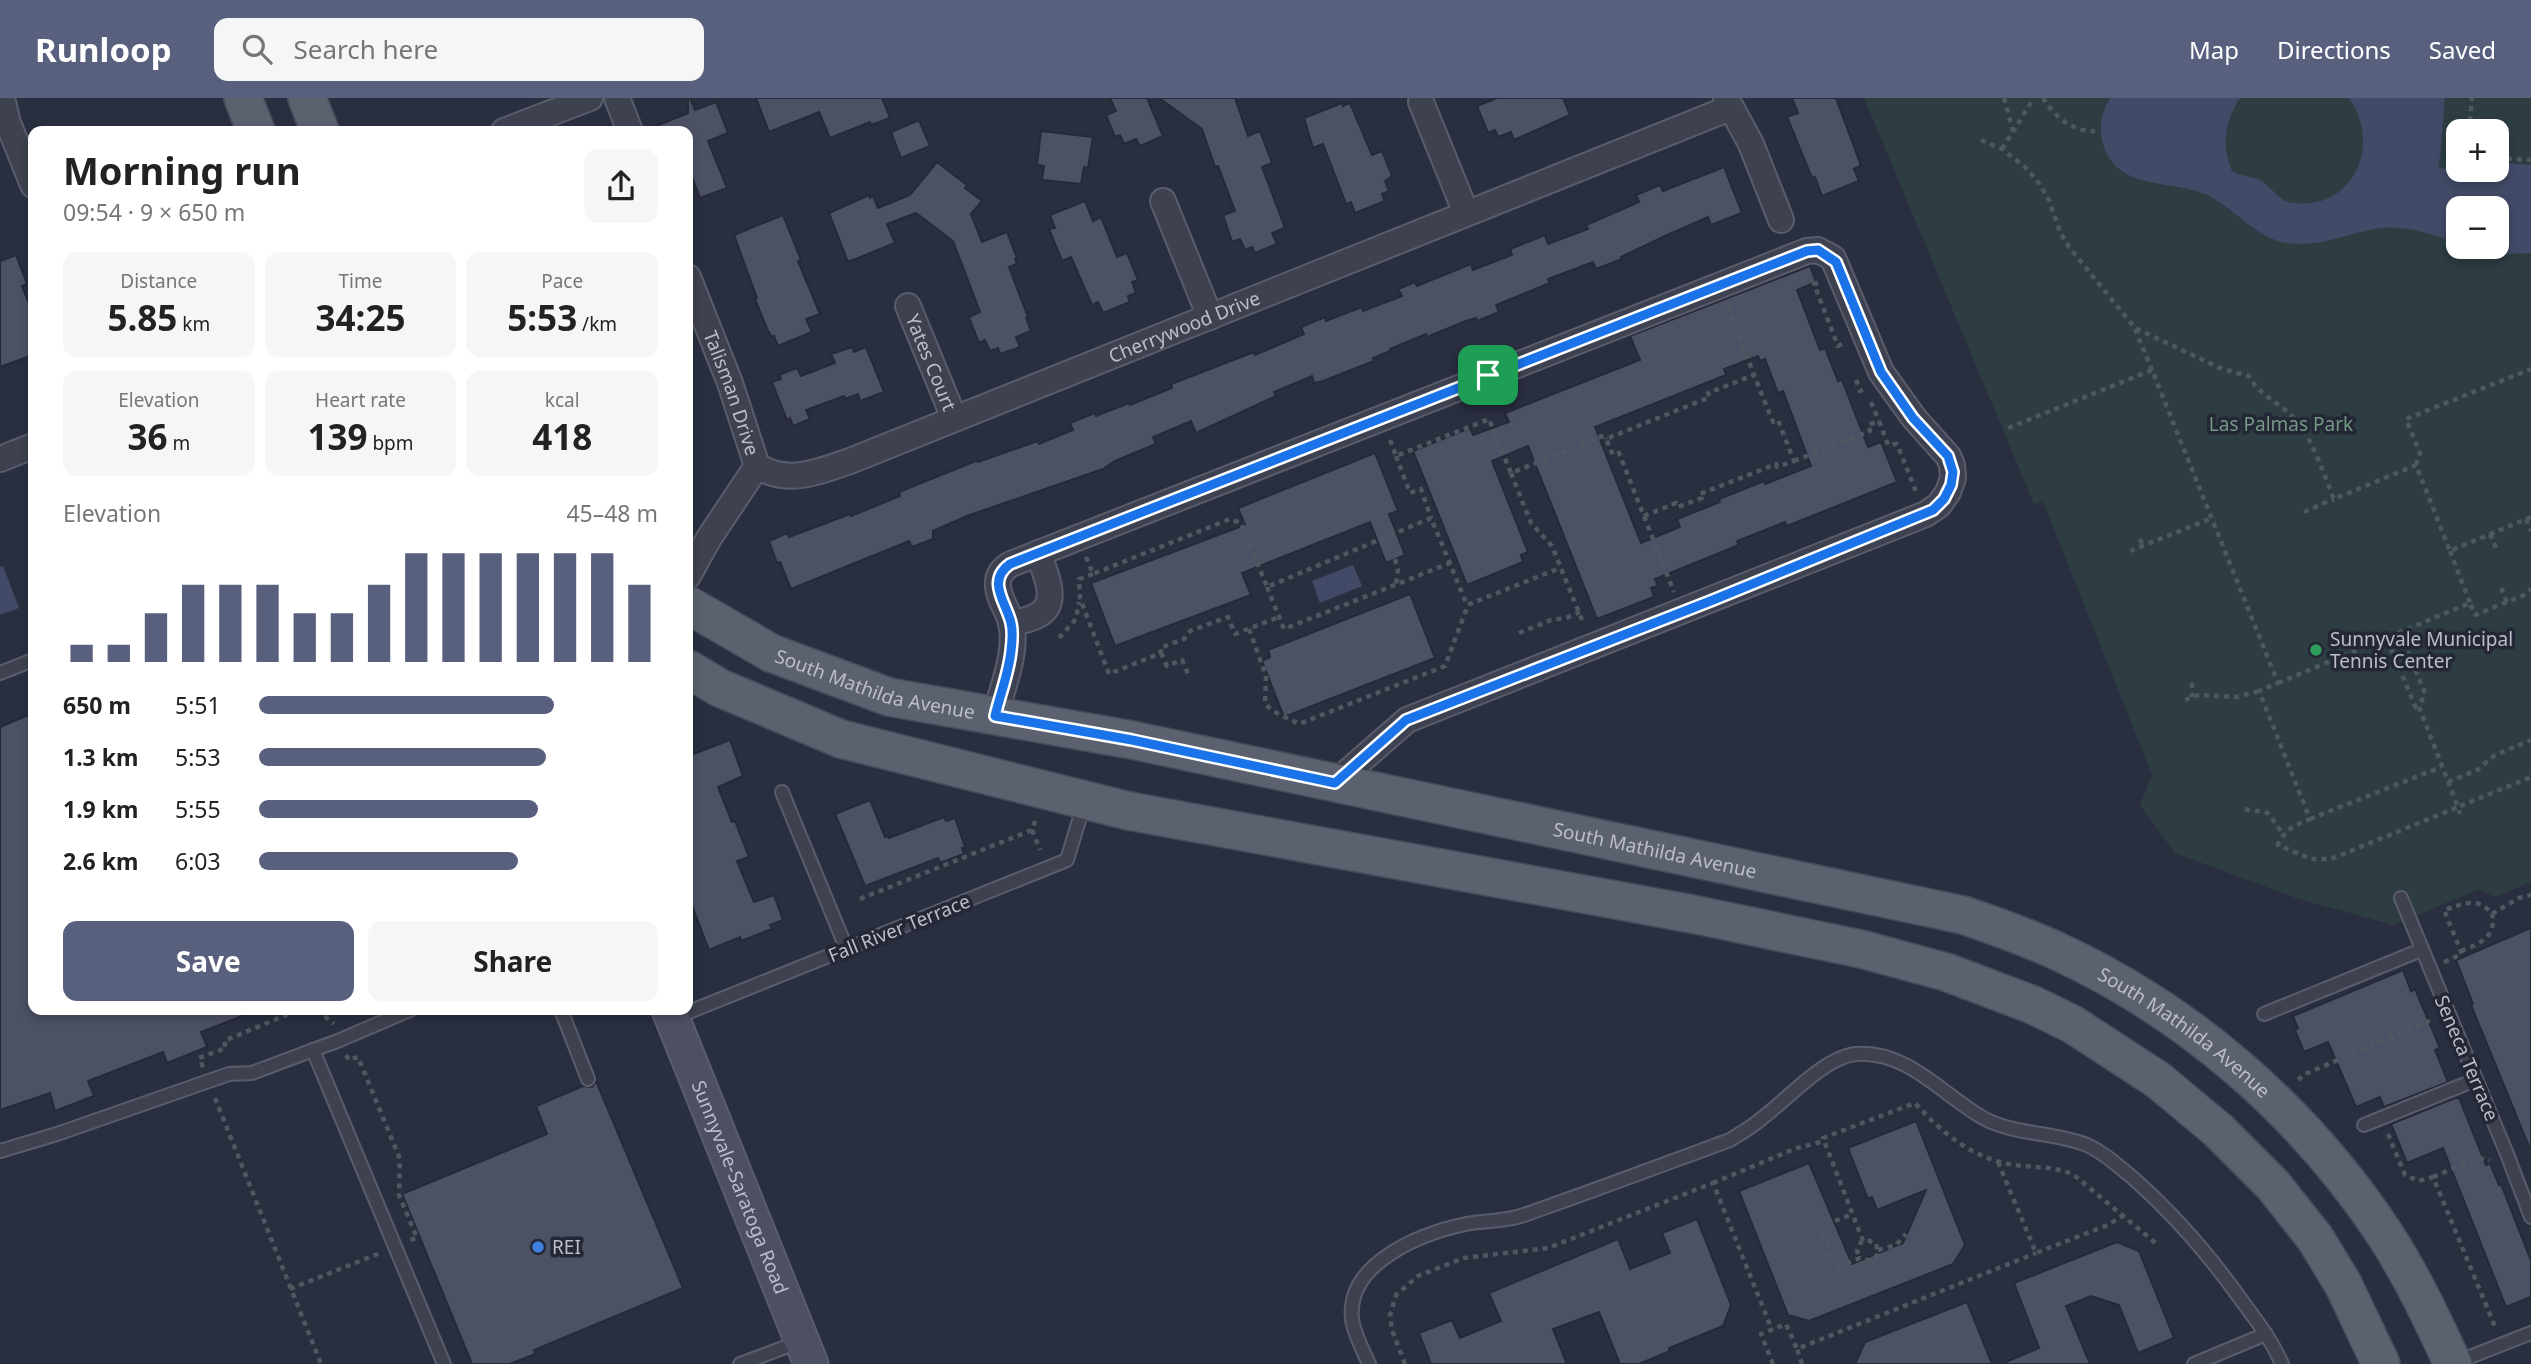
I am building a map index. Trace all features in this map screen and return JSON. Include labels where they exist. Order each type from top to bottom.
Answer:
[{"type":"main road","points":[[243,98],[254,126]]},
{"type":"main road","points":[[307,98],[318,126]]},
{"type":"main road","name":"South Mathilda Avenue","points":[[693,608],[771,653],[889,696],[1132,740],[1963,915],[2029,939],[2101,973],[2172,1016],[2206,1041],[2299,1125],[2355,1192],[2384,1234],[2419,1292],[2453,1364]]},
{"type":"main road","points":[[693,672],[720,688],[841,739],[1129,811],[1692,914],[1861,949],[1946,972],[2033,1005],[2072,1024],[2158,1080],[2218,1130],[2273,1185],[2315,1238],[2343,1284],[2381,1364]]},
{"type":"main road","name":"Sunnyvale-Saratoga Road","points":[[670,1015],[806,1353]]},
{"type":"street","points":[[517,126],[590,98]]},
{"type":"street","points":[[617,98],[628,126]]},
{"type":"street","points":[[1,102],[28,172]]},
{"type":"street","points":[[1421,102],[1466,213]]},
{"type":"street","points":[[1728,103],[1751,144],[1781,220]]},
{"type":"street","name":"Cherrywood Drive","points":[[757,466],[771,474],[796,476],[815,473],[1210,317],[1728,103]]},
{"type":"street","points":[[1163,201],[1210,317]]},
{"type":"street","points":[[995,716],[1011,652],[1011,624],[999,593],[999,576],[1010,564],[1807,251],[1818,250],[1833,258],[1881,372],[1913,418],[1948,456],[1952,465],[1953,478],[1939,505],[1925,514],[1406,720],[1335,783]]},
{"type":"street","name":"Talisman Drive","points":[[693,292],[730,383],[757,466]]},
{"type":"street","name":"Yates Court","points":[[908,306],[954,418]]},
{"type":"street","points":[[0,459],[28,448]]},
{"type":"street","points":[[693,567],[757,466]]},
{"type":"street","points":[[1011,624],[1038,615],[1044,611],[1050,599],[1038,553]]},
{"type":"lane","points":[[0,673],[28,662]]},
{"type":"lane","points":[[782,792],[847,950]]},
{"type":"lane","name":"Fall River Terrace","points":[[693,1006],[847,950],[1067,860],[1086,800]]},
{"type":"lane","name":"Seneca Terrace","points":[[2401,898],[2531,1217]]},
{"type":"lane","points":[[2264,1014],[2421,950]]},
{"type":"lane","points":[[0,1151],[229,1074],[252,1073],[399,1015]]},
{"type":"lane","points":[[563,1015],[588,1079]]},
{"type":"lane","points":[[313,1050],[444,1364]]},
{"type":"lane","points":[[1368,1364],[1355,1330],[1353,1304],[1360,1286],[1372,1269],[1388,1255],[1406,1244],[1447,1228],[1521,1216],[1730,1140],[1760,1121],[1817,1073],[1839,1058],[1854,1054],[1877,1054],[1905,1064],[1982,1117],[2000,1126],[2071,1140],[2108,1157],[2188,1230],[2266,1334],[2282,1364]]},
{"type":"lane","points":[[2364,1125],[2475,1080]]},
{"type":"lane","points":[[2453,1364],[2531,1333]]},
{"type":"lane","points":[[2194,1364],[2266,1334]]},
{"type":"lane","points":[[740,1364],[806,1353]]},
{"type":"path","points":[[2004,98],[2014,131]]},
{"type":"path","points":[[2002,149],[2034,98]]},
{"type":"path","points":[[2043,98],[2061,120],[2081,130],[2095,131]]},
{"type":"path","points":[[2470,119],[2472,98]]},
{"type":"path","points":[[1981,140],[2002,149],[2025,167],[2041,186],[2070,247],[2135,328],[2278,683]]},
{"type":"path","points":[[2509,159],[2531,160]]},
{"type":"path","points":[[1719,285],[1773,422],[1777,420],[1794,461]]},
{"type":"path","points":[[2135,328],[2221,369],[2249,376],[2254,387],[2282,406],[2298,424],[2334,499]]},
{"type":"path","points":[[2531,369],[2406,419],[2420,453],[2416,465],[2475,615],[2531,591]]},
{"type":"path","points":[[2008,428],[2152,370]]},
{"type":"path","points":[[1606,439],[1710,397],[1708,393],[1754,375]]},
{"type":"path","points":[[1249,629],[1266,676],[1265,703],[1271,710],[1299,724],[1446,666],[1468,605],[1421,489],[1410,493],[1381,417]]},
{"type":"path","points":[[1396,456],[1489,419],[1531,523],[1552,546],[1593,647]]},
{"type":"path","points":[[1644,516],[1676,503],[1678,508],[1702,498],[1700,494],[1870,431],[1868,425],[1879,421],[1888,444],[1897,444],[1925,514]]},
{"type":"path","points":[[1511,473],[1605,435],[1613,455],[1619,453],[1682,612]]},
{"type":"path","points":[[2304,512],[2416,465]]},
{"type":"path","points":[[1267,587],[1431,518]]},
{"type":"path","points":[[2130,551],[2212,518]]},
{"type":"path","points":[[2450,551],[2528,518],[2531,531]]},
{"type":"path","points":[[1059,638],[1076,619],[1080,598],[1079,579],[1230,519],[1241,523],[1284,629],[1450,564]]},
{"type":"path","points":[[2490,534],[2496,548]]},
{"type":"path","points":[[1078,537],[1093,574]]},
{"type":"path","points":[[2140,539],[2143,546]]},
{"type":"path","points":[[1395,559],[1398,570],[1396,585]]},
{"type":"path","points":[[1468,605],[1560,568]]},
{"type":"path","points":[[2501,588],[2507,602]]},
{"type":"path","points":[[1080,598],[1109,674],[1161,653]]},
{"type":"path","points":[[2185,700],[2199,695],[2237,697],[2259,691],[2470,603]]},
{"type":"path","points":[[1519,633],[1580,612]]},
{"type":"path","points":[[1188,674],[1182,660],[1167,666],[1160,648],[1184,639],[1190,631],[1227,617],[1235,635],[1279,617]]},
{"type":"path","points":[[2400,633],[2425,694],[2419,707],[2460,814]]},
{"type":"path","points":[[2387,639],[2416,708],[2419,707]]},
{"type":"path","points":[[1447,661],[1452,673]]},
{"type":"path","points":[[2192,683],[2192,697]]},
{"type":"path","points":[[2259,691],[2310,819]]},
{"type":"path","points":[[2448,782],[2477,770],[2495,755],[2531,740]]},
{"type":"path","points":[[2441,767],[2293,826],[2283,834],[2278,845],[2311,859],[2331,859],[2531,777]]},
{"type":"path","points":[[2245,809],[2268,813],[2283,834]]},
{"type":"path","points":[[1039,811],[1032,830],[1040,850]]},
{"type":"path","points":[[860,898],[1032,830]]},
{"type":"path","points":[[2492,914],[2519,898],[2531,895]]},
{"type":"path","points":[[2449,974],[2444,962],[2462,954],[2460,951],[2444,910],[2473,902],[2486,907],[2492,914],[2493,929],[2479,944],[2460,951]]},
{"type":"path","points":[[2298,1080],[2305,1074],[2448,1013]]},
{"type":"path","points":[[286,1015],[224,1041],[226,1048],[199,1058],[321,1364]]},
{"type":"path","points":[[1863,1241],[1822,1138],[1915,1103],[1939,1129],[1977,1154],[1998,1162],[2063,1170],[2083,1182],[2158,1245]]},
{"type":"path","points":[[2382,1118],[2405,1175],[2419,1181],[2478,1158],[2488,1161],[2507,1154]]},
{"type":"path","points":[[1405,1364],[1394,1338],[1390,1315],[1396,1295],[1418,1276],[1464,1258],[1548,1248],[1794,1149],[1824,1141]]},
{"type":"path","points":[[1998,1162],[2036,1253]]},
{"type":"path","points":[[2433,1177],[2496,1330]]},
{"type":"path","points":[[1713,1183],[1772,1330]]},
{"type":"path","points":[[1835,1221],[1853,1214]]},
{"type":"path","points":[[1797,1349],[2108,1225],[2124,1215]]},
{"type":"path","points":[[1823,1233],[1830,1251],[1825,1265]]},
{"type":"path","points":[[1837,1267],[1860,1258],[1867,1261],[1873,1259],[1878,1250],[1896,1245],[1906,1234]]},
{"type":"path","points":[[1860,1258],[1857,1248],[1863,1241],[1873,1241],[1878,1250]]},
{"type":"path","points":[[1773,1364],[1761,1334],[1786,1324],[1802,1364]]},
{"type":"green space","name":"Las Palmas Park","points":[[1864,98],[2531,98],[2531,882],[2494,897],[2480,889],[2393,925],[2299,899],[2175,853],[2140,805],[2152,775],[2043,502],[2034,504]]},
{"type":"water","points":[[2110,98],[2240,98],[2231,115],[2226,134],[2226,153],[2232,171],[2259,180],[2280,198],[2293,203],[2314,202],[2332,196],[2346,185],[2356,171],[2362,154],[2363,135],[2359,116],[2349,98],[2445,98],[2439,168],[2446,169],[2446,182],[2509,182],[2509,163],[2531,165],[2531,253],[2509,254],[2509,196],[2446,196],[2446,239],[2421,231],[2391,227],[2308,244],[2272,239],[2211,197],[2180,187],[2149,182],[2121,171],[2111,160],[2103,144],[2101,132]]},
{"type":"water","points":[[1353,565],[1362,586],[1320,603],[1312,581]]},
{"type":"water","points":[[3,566],[19,608],[0,615],[0,567]]},
{"type":"building","points":[[688,98],[695,110],[716,102],[728,133],[708,141],[727,188],[700,198],[693,179],[693,126],[656,126],[688,113]]},
{"type":"building","points":[[756,98],[882,98],[890,118],[871,125],[870,122],[830,138],[819,112],[769,132]]},
{"type":"building","points":[[1110,98],[1147,98],[1163,136],[1140,146],[1136,139],[1124,144],[1120,135],[1115,137],[1106,115],[1116,111]]},
{"type":"building","points":[[1159,98],[1235,98],[1248,136],[1260,131],[1272,163],[1262,167],[1285,228],[1272,233],[1277,244],[1255,253],[1252,247],[1245,250],[1240,239],[1232,242],[1223,215],[1235,211],[1218,166],[1215,167],[1202,129]]},
{"type":"building","points":[[1497,98],[1563,98],[1570,115],[1514,140],[1511,132],[1498,137],[1495,130],[1488,133],[1477,106]]},
{"type":"building","points":[[1792,98],[1836,98],[1860,163],[1860,166],[1854,169],[1859,181],[1822,196],[1787,117],[1798,113]]},
{"type":"building","points":[[1342,103],[1343,106],[1350,103],[1372,155],[1382,151],[1392,176],[1385,181],[1389,191],[1382,194],[1385,201],[1355,213],[1351,202],[1346,204],[1323,144],[1313,148],[1304,118]]},
{"type":"building","points":[[919,120],[930,146],[901,158],[891,132]]},
{"type":"building","points":[[1041,131],[1093,137],[1088,168],[1084,167],[1081,184],[1042,180],[1044,166],[1037,165]]},
{"type":"building","points":[[937,162],[967,185],[965,188],[982,201],[971,214],[982,242],[1007,232],[1017,258],[1017,264],[1009,267],[1031,331],[1016,337],[1020,347],[1000,354],[998,348],[990,351],[985,340],[979,343],[969,317],[980,312],[953,241],[916,213],[887,224],[895,243],[848,262],[829,213],[869,195],[870,198],[873,196],[878,208],[910,195]]},
{"type":"building","points":[[1724,167],[1742,213],[1711,225],[1708,217],[1621,257],[1622,259],[1596,269],[1593,262],[1548,279],[1550,283],[1496,305],[1499,312],[1477,321],[1476,318],[1466,321],[1427,337],[1426,334],[1390,349],[1373,358],[1374,361],[1323,381],[1314,383],[1312,376],[1274,392],[1276,396],[1196,433],[1191,421],[1153,437],[1156,444],[1115,461],[1103,469],[967,516],[933,531],[933,539],[912,547],[909,541],[791,589],[780,562],[777,563],[769,541],[787,533],[789,537],[850,514],[851,516],[900,496],[899,492],[978,460],[1038,441],[1039,444],[1073,430],[1070,423],[1095,413],[1096,416],[1129,403],[1130,405],[1172,388],[1171,384],[1254,352],[1255,355],[1304,334],[1301,327],[1325,317],[1326,321],[1362,307],[1363,311],[1402,296],[1398,289],[1415,282],[1417,286],[1471,264],[1473,270],[1512,255],[1510,249],[1545,235],[1548,244],[1588,229],[1586,225],[1639,202],[1636,195],[1660,185],[1663,191]]},
{"type":"building","points":[[1085,201],[1093,221],[1101,217],[1117,257],[1127,253],[1138,280],[1132,282],[1136,293],[1128,296],[1130,302],[1103,313],[1098,302],[1092,305],[1071,257],[1062,261],[1049,229],[1055,228],[1050,215]]},
{"type":"building","points":[[783,215],[820,314],[806,319],[812,332],[778,346],[774,336],[768,331],[755,299],[757,298],[734,235]]},
{"type":"building","points":[[16,255],[27,284],[22,286],[28,301],[28,357],[0,367],[0,261]]},
{"type":"building","points":[[1810,266],[1816,282],[1797,290],[1820,350],[1825,348],[1838,381],[1842,380],[1868,447],[1881,442],[1897,482],[1787,526],[1785,522],[1737,541],[1739,545],[1655,579],[1658,586],[1651,588],[1654,597],[1597,619],[1528,446],[1492,461],[1528,552],[1521,555],[1523,562],[1467,585],[1413,451],[1470,428],[1473,435],[1509,422],[1505,413],[1640,360],[1630,336]],"holes":[[[1758,356],[1760,361],[1765,359],[1778,393],[1783,391],[1811,466],[1719,499],[1720,502],[1677,519],[1680,527],[1641,543],[1595,427],[1726,375],[1724,369]]]},
{"type":"building","points":[[852,347],[854,352],[866,347],[884,392],[860,401],[858,394],[845,399],[844,396],[806,410],[810,419],[793,426],[790,418],[787,420],[772,382],[781,379],[779,375],[797,368],[801,376],[835,363],[831,354]]},
{"type":"building","points":[[1375,453],[1398,511],[1389,514],[1405,555],[1386,563],[1370,522],[1242,573],[1251,595],[1115,646],[1091,583],[1245,525],[1238,508]]},
{"type":"building","points":[[1410,594],[1435,658],[1284,717],[1262,661],[1270,657],[1268,650]]},
{"type":"building","points":[[28,715],[28,1015],[245,1015],[201,1032],[207,1047],[167,1063],[163,1052],[88,1081],[94,1096],[55,1111],[50,1093],[0,1110],[0,727]]},
{"type":"building","points":[[730,740],[743,776],[718,787],[749,857],[737,861],[754,902],[774,895],[783,920],[770,925],[772,929],[741,941],[740,937],[709,950],[693,908],[693,754]]},
{"type":"building","points":[[870,800],[885,837],[889,838],[944,817],[946,821],[955,818],[965,847],[962,848],[964,854],[940,863],[938,858],[865,886],[835,814]]},
{"type":"building","points":[[2531,928],[2530,1149],[2471,1005],[2473,1004],[2456,960]]},
{"type":"building","points":[[2403,970],[2411,991],[2415,989],[2440,1048],[2435,1050],[2448,1082],[2384,1107],[2380,1097],[2356,1107],[2328,1042],[2304,1052],[2295,1030],[2298,1028],[2293,1016]]},
{"type":"building","points":[[596,1081],[683,1288],[534,1350],[535,1354],[510,1364],[472,1364],[402,1194],[547,1134],[536,1106],[583,1086],[592,1087]]},
{"type":"building","points":[[2459,1098],[2486,1165],[2490,1163],[2499,1185],[2501,1184],[2531,1261],[2531,1297],[2506,1307],[2443,1148],[2407,1163],[2391,1124]]},
{"type":"building","points":[[1916,1121],[1965,1245],[1953,1264],[1809,1321],[1788,1315],[1739,1191],[1809,1163],[1852,1264],[1903,1243],[1926,1190],[1877,1210],[1872,1197],[1868,1199],[1848,1148]]},
{"type":"building","points":[[1697,1219],[1731,1305],[1723,1326],[1669,1348],[1670,1351],[1639,1364],[1620,1364],[1599,1312],[1553,1329],[1567,1364],[1431,1364],[1419,1333],[1452,1320],[1460,1338],[1501,1321],[1489,1293],[1618,1239],[1630,1269],[1670,1253],[1662,1233]]},
{"type":"building","points":[[2117,1242],[2139,1251],[2174,1338],[2138,1353],[2119,1305],[2091,1296],[2066,1306],[2090,1364],[2001,1364],[2039,1348],[2014,1283]]},
{"type":"building","points":[[1967,1302],[1992,1364],[1855,1364],[1865,1342]]},
{"type":"place","name":"Sunnyvale Municipal Tennis Center","points":[[2316,650]]},
{"type":"place","name":"REI","points":[[538,1247]]},
{"type":"route","points":[[1818,250],[1836,262],[1881,372],[1913,418],[1948,456],[1953,478],[1944,499],[1926,514],[1406,720],[1335,783],[1132,740],[995,716],[1011,652],[1011,624],[999,593],[998,582],[1002,571],[1010,564],[1488,375],[1807,251],[1818,250]]}]
